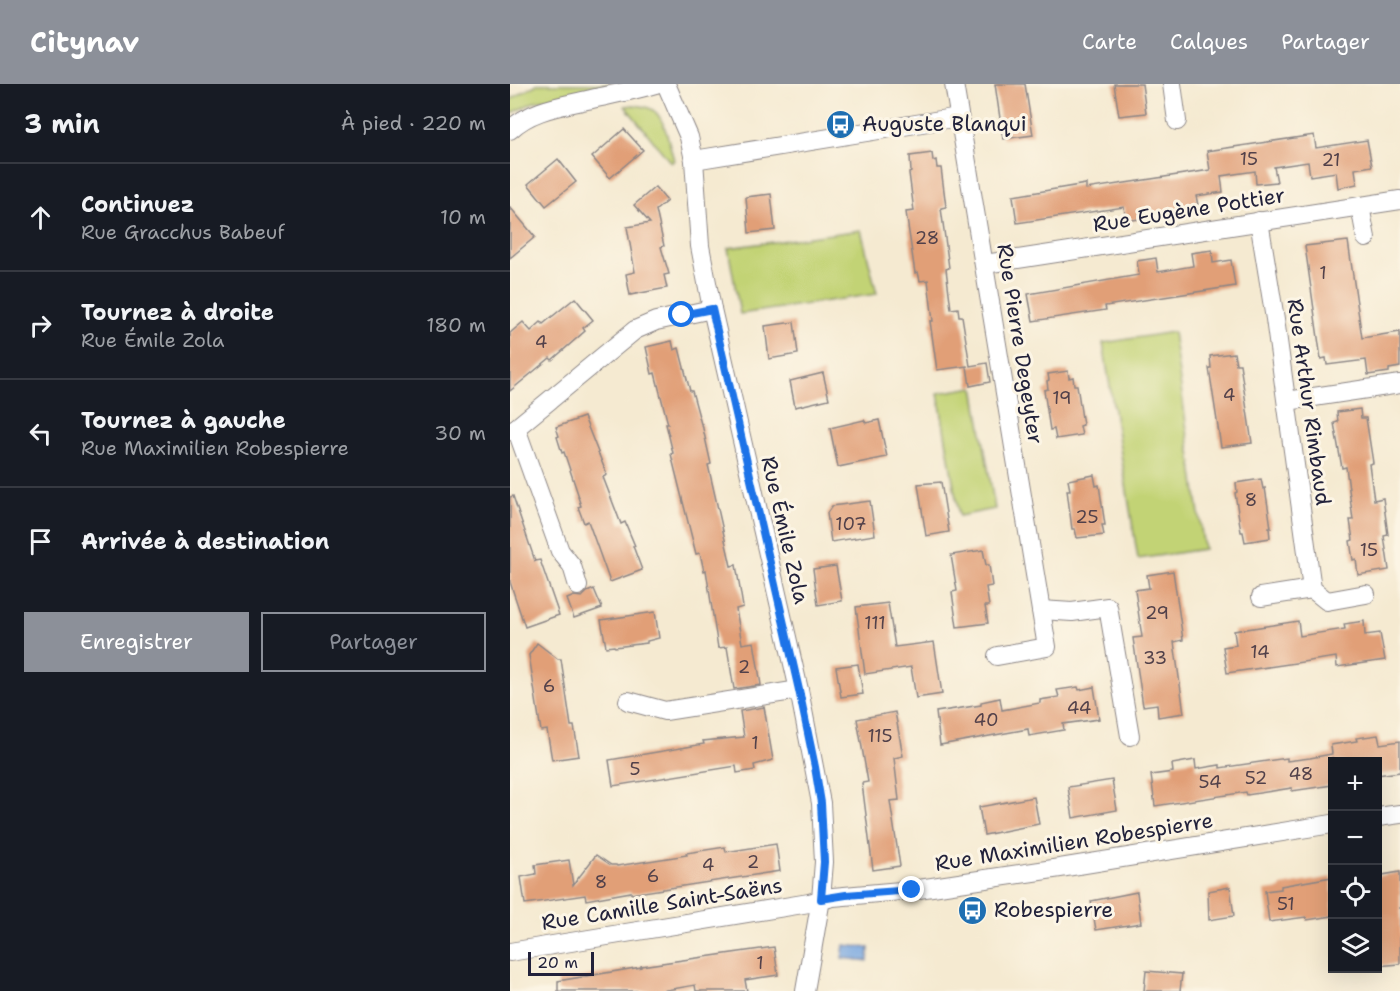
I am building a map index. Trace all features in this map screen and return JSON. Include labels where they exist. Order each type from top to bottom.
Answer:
[{"type":"street","points":[[510,130],[523,120],[539,113],[656,84]]},
{"type":"street","name":"Rue Émile Zola","points":[[666,84],[689,138],[694,160],[700,246],[712,309],[799,690],[821,803],[824,862],[821,899],[805,991]]},
{"type":"street","name":"Rue Pierre Degeyter","points":[[954,84],[1047,647],[997,656]]},
{"type":"street","points":[[1172,84],[1177,121]]},
{"type":"street","points":[[694,160],[959,117]]},
{"type":"street","name":"Rue Eugène Pottier","points":[[984,264],[1400,200]]},
{"type":"street","points":[[1360,206],[1366,238]]},
{"type":"street","name":"Rue Arthur Rimbaud","points":[[1259,221],[1287,401],[1312,589]]},
{"type":"street","points":[[578,586],[572,566],[560,551],[513,430],[635,330],[656,321],[712,309]]},
{"type":"street","points":[[1287,401],[1400,384]]},
{"type":"street","points":[[1261,597],[1312,589],[1327,602],[1366,594]]},
{"type":"street","points":[[1041,610],[1072,612],[1108,607],[1130,736]]},
{"type":"street","points":[[628,701],[665,711],[799,690]]},
{"type":"street","points":[[1382,816],[1400,814]]},
{"type":"street","name":"Rue Maximilien Robespierre","points":[[821,899],[912,890],[1328,825]]},
{"type":"street","name":"Rue Camille Saint-Saëns","points":[[510,952],[809,903],[821,899]]},
{"type":"green space","points":[[537,84],[609,84],[534,102],[510,114],[510,100]]},
{"type":"green space","points":[[625,106],[649,108],[659,116],[666,130],[674,160],[671,163]]},
{"type":"green space","points":[[861,230],[877,294],[740,314],[728,248]]},
{"type":"green space","points":[[1173,332],[1204,549],[1138,559],[1103,343]]},
{"type":"green space","points":[[974,387],[995,509],[959,516],[938,393]]},
{"type":"water","points":[[844,945],[869,948],[868,961],[842,958]]},
{"type":"building","points":[[995,84],[1025,84],[1033,135],[1003,139]]},
{"type":"building","points":[[1114,84],[1142,84],[1146,113],[1119,116]]},
{"type":"building","points":[[624,129],[643,150],[610,178],[592,157]]},
{"type":"building","points":[[1314,135],[1316,148],[1367,140],[1372,166],[1355,169],[1357,184],[1338,188],[1336,172],[1310,176],[1308,162],[1274,167],[1277,182],[1256,184],[1255,171],[1221,176],[1223,192],[1196,196],[1199,210],[1126,221],[1124,207],[1017,223],[1013,196],[1086,184],[1086,189],[1210,170],[1207,151]]},
{"type":"building","points":[[932,153],[937,168],[941,168],[946,207],[941,208],[949,268],[946,269],[951,309],[958,308],[959,316],[962,316],[970,366],[987,363],[990,382],[970,386],[967,366],[937,370],[930,321],[933,321],[928,280],[920,281],[918,272],[915,273],[906,212],[914,211],[909,173],[911,172],[910,156]]},
{"type":"building","points":[[558,159],[576,182],[546,206],[528,184]]},
{"type":"building","points":[[655,187],[667,201],[656,210],[664,246],[661,247],[669,274],[664,275],[667,288],[630,295],[626,274],[635,272],[627,227],[650,223],[634,205]]},
{"type":"building","points":[[771,194],[775,230],[749,233],[746,197]]},
{"type":"building","points":[[510,207],[535,237],[510,258]]},
{"type":"building","points":[[1348,241],[1362,338],[1400,332],[1400,367],[1389,369],[1389,372],[1368,375],[1366,360],[1327,365],[1326,358],[1321,359],[1305,246]]},
{"type":"building","points":[[1212,250],[1213,263],[1231,260],[1235,286],[1105,306],[1106,310],[1033,321],[1028,294],[1139,275],[1137,261],[1156,258],[1158,272],[1193,266],[1191,253]]},
{"type":"building","points":[[575,298],[593,320],[583,328],[585,331],[552,360],[550,358],[510,391],[510,333],[523,322],[531,331]]},
{"type":"building","points":[[794,322],[798,354],[769,359],[765,326]]},
{"type":"building","points":[[672,341],[674,350],[679,348],[690,391],[692,391],[702,424],[711,464],[708,465],[731,566],[736,565],[743,607],[736,609],[742,644],[754,642],[761,685],[734,689],[727,647],[718,648],[706,570],[704,571],[700,553],[696,554],[671,454],[673,453],[666,424],[668,424],[646,347]]},
{"type":"building","points":[[1234,353],[1236,364],[1240,364],[1252,443],[1221,447],[1209,368],[1211,368],[1210,356]]},
{"type":"building","points":[[1068,371],[1069,378],[1073,377],[1074,385],[1077,385],[1083,425],[1080,426],[1082,435],[1056,439],[1054,429],[1050,430],[1044,390],[1048,389],[1048,374]]},
{"type":"building","points":[[823,373],[829,399],[795,407],[790,381]]},
{"type":"building","points":[[1360,409],[1361,418],[1366,418],[1373,463],[1369,464],[1374,500],[1383,498],[1388,535],[1384,536],[1389,570],[1358,575],[1350,541],[1353,540],[1350,520],[1353,520],[1346,467],[1342,468],[1334,423],[1338,422],[1337,412]]},
{"type":"building","points":[[584,417],[607,475],[603,477],[621,524],[625,522],[642,570],[610,582],[588,521],[584,523],[578,507],[581,506],[579,497],[557,437],[559,436],[556,427]]},
{"type":"building","points":[[864,420],[866,423],[879,420],[887,457],[838,467],[830,428]]},
{"type":"building","points":[[1094,475],[1096,486],[1099,485],[1105,525],[1102,525],[1104,535],[1077,538],[1075,529],[1072,529],[1067,490],[1070,490],[1068,480]]},
{"type":"building","points":[[1261,479],[1268,507],[1270,538],[1245,542],[1243,532],[1241,532],[1235,493],[1237,492],[1236,483]]},
{"type":"building","points":[[941,482],[949,532],[926,536],[918,484]]},
{"type":"building","points":[[513,496],[535,561],[540,560],[559,615],[525,627],[510,582],[510,497]]},
{"type":"building","points":[[870,501],[875,535],[831,542],[827,513],[832,506]]},
{"type":"building","points":[[983,550],[986,565],[989,565],[992,586],[986,587],[989,606],[985,606],[988,623],[957,627],[952,592],[957,591],[951,555]]},
{"type":"building","points":[[836,566],[842,601],[818,605],[813,569]]},
{"type":"building","points":[[1173,571],[1183,640],[1174,642],[1184,713],[1158,717],[1157,704],[1143,706],[1133,638],[1142,637],[1135,590],[1149,588],[1147,575]]},
{"type":"building","points":[[594,589],[602,608],[574,618],[567,599],[574,596],[582,597]]},
{"type":"building","points":[[888,603],[895,647],[934,642],[942,694],[916,698],[911,667],[865,674],[856,607]]},
{"type":"building","points":[[655,612],[659,638],[647,641],[647,643],[606,647],[601,620]]},
{"type":"building","points":[[1298,621],[1300,636],[1345,629],[1344,624],[1364,621],[1365,635],[1380,633],[1385,660],[1337,667],[1336,657],[1227,673],[1223,647],[1236,645],[1234,631]]},
{"type":"building","points":[[537,643],[561,659],[571,726],[574,726],[579,756],[552,760],[547,730],[541,731],[529,655]]},
{"type":"building","points":[[858,664],[863,694],[841,697],[836,667]]},
{"type":"building","points":[[1078,687],[1079,690],[1094,687],[1099,719],[1063,724],[1064,730],[1029,736],[1028,729],[940,745],[936,712],[981,705],[981,702],[1000,698],[1002,710],[1040,703],[1040,700],[1059,697],[1057,690]]},
{"type":"building","points":[[764,707],[773,760],[754,765],[755,770],[737,773],[736,766],[613,786],[609,760],[704,744],[703,741],[744,737],[740,711]]},
{"type":"building","points":[[895,712],[903,756],[894,758],[899,800],[890,801],[900,866],[873,870],[862,783],[868,782],[857,719]]},
{"type":"building","points":[[1378,735],[1380,744],[1400,741],[1400,772],[1382,774],[1382,757],[1328,757],[1328,786],[1247,795],[1246,792],[1155,806],[1151,775],[1173,772],[1172,764],[1195,760],[1196,769],[1220,765],[1220,768],[1287,758],[1287,761],[1310,758],[1332,754],[1331,745],[1357,741],[1356,738]]},
{"type":"building","points":[[1112,780],[1117,810],[1073,818],[1068,787]]},
{"type":"building","points":[[1034,797],[1039,824],[984,835],[979,807]]},
{"type":"building","points":[[776,844],[780,871],[586,900],[585,895],[525,904],[521,877],[536,874],[535,865],[569,860],[573,885],[596,855],[611,865],[617,866],[725,847],[726,852]]},
{"type":"building","points":[[1400,872],[1400,964],[1382,966],[1382,875]]},
{"type":"building","points":[[1328,878],[1328,917],[1269,922],[1265,891],[1281,889],[1281,886]]},
{"type":"building","points":[[1230,887],[1234,916],[1209,920],[1208,891]]},
{"type":"building","points":[[1137,892],[1141,923],[1096,930],[1091,901]]},
{"type":"building","points":[[774,947],[778,975],[745,980],[747,991],[696,991],[695,985],[661,991],[558,991],[558,981],[641,966]]},
{"type":"building","points":[[1146,971],[1182,974],[1180,991],[1144,991]]},
{"type":"place","name":"Auguste Blanqui","points":[[841,124]]},
{"type":"place","name":"Robespierre","points":[[973,910]]},
{"type":"route","points":[[682,315],[712,309],[815,767],[821,803],[824,862],[821,899],[912,890]]}]
